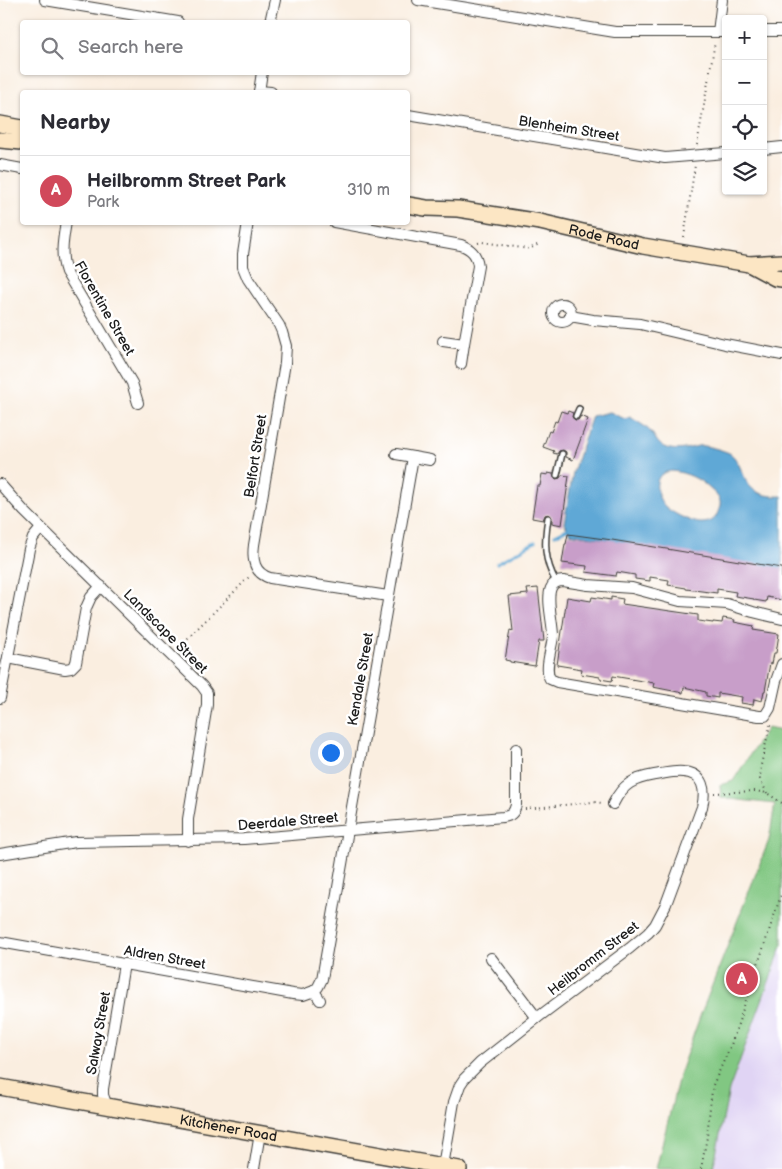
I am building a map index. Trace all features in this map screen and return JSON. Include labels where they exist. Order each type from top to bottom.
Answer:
[{"type":"main road","points":[[0,124],[20,128]]},
{"type":"main road","points":[[0,140],[20,142]]},
{"type":"main road","name":"Rode Road","points":[[410,196],[428,199],[458,209]]},
{"type":"main road","name":"Rode Road","points":[[410,206],[458,209],[553,225],[643,246],[749,264],[782,262]]},
{"type":"main road","name":"Rode Road","points":[[749,264],[775,278],[782,279]]},
{"type":"main road","name":"Kitchener Road","points":[[0,1087],[459,1169]]},
{"type":"street","points":[[44,0],[166,20]]},
{"type":"street","points":[[270,20],[274,0]]},
{"type":"street","points":[[418,0],[615,32],[722,32]]},
{"type":"street","points":[[722,0],[722,15]]},
{"type":"street","points":[[767,31],[782,31]]},
{"type":"street","points":[[259,90],[262,75]]},
{"type":"street","name":"Blenheim Street","points":[[410,115],[665,158],[722,153]]},
{"type":"street","points":[[767,149],[782,147]]},
{"type":"street","points":[[0,165],[20,169]]},
{"type":"street","name":"Florentine Street","points":[[66,225],[62,251],[66,272],[132,383],[138,403]]},
{"type":"street","name":"Belfort Street","points":[[248,225],[242,260],[245,272],[279,325],[285,338],[286,346],[254,546],[253,556],[257,569]]},
{"type":"street","points":[[351,225],[473,248],[478,266],[461,364]]},
{"type":"street","points":[[570,316],[640,324],[741,348],[782,355]]},
{"type":"street","points":[[443,341],[464,344]]},
{"type":"street","points":[[396,454],[430,460]]},
{"type":"street","name":"Kendale Street","points":[[314,991],[322,979],[412,457]]},
{"type":"street","name":"Landscape Street","points":[[0,484],[24,511],[171,655],[206,692],[207,706],[188,819],[188,841]]},
{"type":"street","points":[[0,698],[29,549],[33,538],[41,528]]},
{"type":"street","points":[[257,569],[263,575],[270,578],[388,596]]},
{"type":"street","points":[[782,619],[726,604],[672,600],[632,588],[563,581],[556,582],[552,586],[550,593],[553,634],[547,671],[548,677],[554,682],[765,716],[770,708],[782,664]]},
{"type":"street","points":[[8,658],[65,669],[73,667],[76,663],[86,608],[91,597],[100,586]]},
{"type":"street","points":[[516,749],[516,808]]},
{"type":"street","points":[[613,804],[624,788],[638,778],[678,772],[688,772],[698,778],[704,793]]},
{"type":"street","name":"Heilbromm Street","points":[[443,1166],[454,1102],[464,1079],[476,1067],[537,1018],[630,948],[655,925],[666,904],[702,807],[704,793]]},
{"type":"street","name":"Deerdale Street","points":[[0,854],[76,842],[244,839],[503,817],[512,814],[516,808]]},
{"type":"street","name":"Aldren Street","points":[[0,942],[298,995],[314,991]]},
{"type":"street","points":[[491,958],[537,1018]]},
{"type":"street","name":"Salway Street","points":[[107,1106],[103,1089],[124,964]]},
{"type":"street","points":[[314,991],[320,1000]]},
{"type":"street","points":[[254,1169],[260,1133]]},
{"type":"lane","points":[[576,416],[579,409]]},
{"type":"lane","points":[[557,475],[562,454]]},
{"type":"lane","points":[[548,518],[545,542],[547,562],[556,582]]},
{"type":"path","points":[[684,237],[714,44],[722,32]]},
{"type":"path","points":[[473,248],[477,243],[482,242],[529,249],[539,244]]},
{"type":"path","points":[[171,655],[257,569]]},
{"type":"path","points":[[768,731],[760,778],[768,793],[782,803]]},
{"type":"path","points":[[704,793],[755,791],[768,793]]},
{"type":"path","points":[[516,808],[526,809],[593,802],[613,804]]},
{"type":"path","points":[[701,1169],[714,1086],[731,1045],[782,892]]},
{"type":"shaded area","points":[[782,946],[782,1169],[713,1169],[729,1090]]},
{"type":"green space","points":[[767,728],[782,731],[782,946],[729,1090],[713,1169],[656,1169],[680,1072],[769,840],[775,804],[721,798],[720,785],[733,781]]},
{"type":"water","points":[[610,412],[625,419],[630,417],[647,428],[659,443],[668,449],[681,450],[704,446],[731,454],[752,489],[761,494],[782,496],[782,572],[570,533],[564,523],[573,472],[592,416]],"holes":[[[666,472],[677,472],[697,479],[717,496],[720,501],[717,515],[709,522],[691,521],[663,504],[657,492],[658,479]]]},
{"type":"building","points":[[561,411],[573,413],[572,417],[575,420],[578,420],[581,416],[588,419],[573,460],[566,457],[566,452],[563,450],[557,454],[543,447],[549,431],[551,432],[555,421],[557,422]]},
{"type":"building","points":[[548,473],[553,474],[556,479],[562,475],[569,476],[562,525],[552,523],[552,517],[549,514],[545,515],[543,520],[532,518],[537,486],[540,486],[542,474],[548,475]]},
{"type":"building","points":[[568,534],[782,568],[782,600],[767,597],[766,602],[735,596],[736,592],[717,589],[717,593],[686,589],[668,585],[669,580],[650,577],[650,581],[635,579],[635,575],[617,572],[616,576],[586,572],[587,566],[562,563]]},
{"type":"building","points":[[538,588],[544,641],[539,641],[535,666],[505,660],[510,630],[513,631],[509,596],[528,594],[527,589]]},
{"type":"building","points":[[567,597],[591,601],[592,597],[611,600],[611,597],[623,599],[622,604],[698,615],[698,621],[722,623],[723,618],[735,620],[734,622],[754,626],[753,630],[779,634],[776,653],[774,653],[772,664],[770,663],[762,701],[754,699],[753,705],[741,703],[742,697],[718,693],[718,698],[706,696],[706,692],[684,687],[683,693],[653,687],[654,683],[613,676],[612,681],[600,679],[600,677],[581,674],[582,669],[557,665]]},
{"type":"waterway","points":[[555,535],[567,529]]},
{"type":"waterway","points":[[497,563],[535,542]]},
{"type":"place","name":"Heilbromm Street Park","points":[[742,979]]}]
